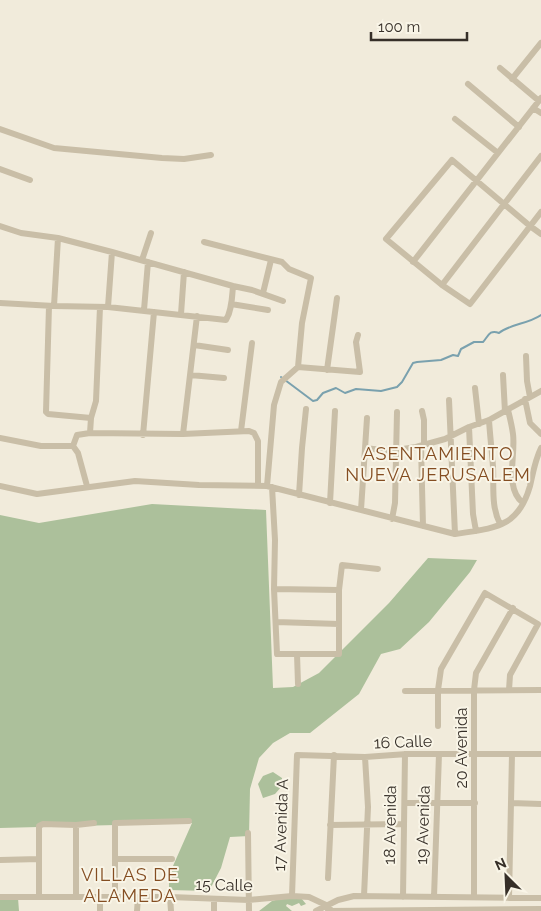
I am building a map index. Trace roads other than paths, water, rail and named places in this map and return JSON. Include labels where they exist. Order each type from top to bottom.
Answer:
[{"type":"street","points":[[512,79],[541,43]]},
{"type":"street","points":[[413,262],[540,100],[500,68]]},
{"type":"street","points":[[468,84],[519,127]]},
{"type":"street","points":[[533,108],[541,113]]},
{"type":"street","points":[[455,119],[498,153]]},
{"type":"street","points":[[0,129],[54,148],[169,158],[211,155]]},
{"type":"street","points":[[442,285],[541,156]]},
{"type":"street","points":[[541,212],[530,226],[470,304],[442,285],[386,239],[452,160],[530,226],[541,234]]},
{"type":"street","points":[[0,169],[30,180]]},
{"type":"street","points":[[0,226],[21,233],[58,238],[112,252],[263,293],[283,301]]},
{"type":"street","points":[[144,310],[145,261],[151,233]]},
{"type":"street","points":[[58,238],[51,306],[46,412],[48,414],[91,418]]},
{"type":"street","points":[[204,242],[282,262],[289,269],[311,278],[302,323],[298,367],[281,382],[274,405],[270,487],[275,540],[274,589],[277,654],[339,654],[338,590],[342,565],[378,569]]},
{"type":"street","points":[[108,307],[112,252]]},
{"type":"street","points":[[263,293],[272,260]]},
{"type":"street","points":[[181,314],[184,272]]},
{"type":"street","points":[[0,303],[108,307],[226,320],[231,304],[233,286]]},
{"type":"street","points":[[327,370],[337,298]]},
{"type":"street","points":[[231,304],[268,310]]},
{"type":"street","points":[[90,433],[91,418],[96,402],[100,307]]},
{"type":"street","points":[[143,435],[154,312]]},
{"type":"street","points":[[183,434],[197,316]]},
{"type":"street","points":[[298,367],[360,372],[356,342],[358,335]]},
{"type":"street","points":[[241,432],[252,343]]},
{"type":"street","points":[[194,345],[228,350]]},
{"type":"street","points":[[526,356],[527,398],[530,423],[541,434]]},
{"type":"street","points":[[190,375],[224,378]]},
{"type":"street","points":[[503,375],[506,411],[513,435],[514,490],[518,499],[523,503]]},
{"type":"street","points":[[475,388],[478,424]]},
{"type":"street","points":[[365,448],[397,450],[450,437],[469,427],[489,420],[541,391]]},
{"type":"street","points":[[449,400],[455,534]]},
{"type":"street","points":[[299,495],[306,409]]},
{"type":"street","points":[[330,503],[335,411]]},
{"type":"street","points":[[422,411],[424,420],[422,445],[423,526]]},
{"type":"street","points":[[392,518],[397,450],[397,412]]},
{"type":"street","points":[[361,510],[367,418]]},
{"type":"street","points":[[489,420],[493,469],[493,502],[500,524]]},
{"type":"street","points":[[469,427],[476,531]]},
{"type":"street","points":[[73,446],[77,435],[90,433],[143,435],[249,431],[257,436],[258,486]]},
{"type":"street","points":[[0,438],[41,446],[73,446]]},
{"type":"street","points":[[73,446],[78,453],[87,486]]},
{"type":"street","points":[[0,486],[37,494],[87,486],[144,481],[270,487],[455,534],[476,531],[512,519],[523,503],[541,448]]},
{"type":"street","points":[[274,589],[338,590]]},
{"type":"street","points":[[438,726],[438,690],[442,669],[486,592],[538,624],[510,675],[509,690]]},
{"type":"street","name":"20 Avenida","points":[[474,897],[474,690],[476,673],[513,608]]},
{"type":"street","points":[[276,622],[339,624]]},
{"type":"street","points":[[297,654],[298,684]]},
{"type":"street","points":[[405,691],[541,690]]},
{"type":"street","name":"16 Calle","points":[[297,755],[366,757],[406,754],[541,754]]},
{"type":"street","name":"18 Avenida","points":[[403,897],[406,754]]},
{"type":"street","name":"19 Avenida","points":[[434,897],[440,754]]},
{"type":"street","points":[[510,898],[512,754]]},
{"type":"street","name":"17 Avenida A","points":[[292,896],[297,755]]},
{"type":"street","points":[[328,878],[334,755]]},
{"type":"street","points":[[364,896],[368,825],[366,757]]},
{"type":"street","points":[[405,803],[475,803]]},
{"type":"street","points":[[511,803],[541,804]]},
{"type":"street","points":[[115,897],[115,823],[189,821]]},
{"type":"street","points":[[39,897],[39,826],[94,823]]},
{"type":"street","points":[[76,824],[76,897]]},
{"type":"street","points":[[330,825],[404,824]]},
{"type":"street","points":[[248,833],[249,911]]},
{"type":"street","points":[[0,860],[39,858]]},
{"type":"street","points":[[115,859],[172,859]]},
{"type":"street","name":"15 Calle","points":[[0,897],[170,897],[249,900],[292,896],[309,897],[328,909],[541,909]]},
{"type":"street","points":[[316,911],[328,909],[338,900],[354,896],[541,898]]},
{"type":"street","points":[[100,897],[100,911]]},
{"type":"street","points":[[170,897],[171,911]]},
{"type":"street","points":[[137,911],[138,898]]},
{"type":"street","points":[[214,899],[214,911]]},
{"type":"waterway","points":[[281,377],[313,401],[317,400],[323,393],[336,388],[345,393],[356,389],[381,391],[397,387],[413,363],[441,360],[453,355],[458,356],[461,349],[474,342],[483,342],[493,332],[499,333],[541,315]]},
{"type":"district","name":"ASENTAMIENTO NUEVA JERUSALEM","points":[[438,463]]},
{"type":"district","name":"VILLAS DE ALAMEDA","points":[[130,884]]}]
